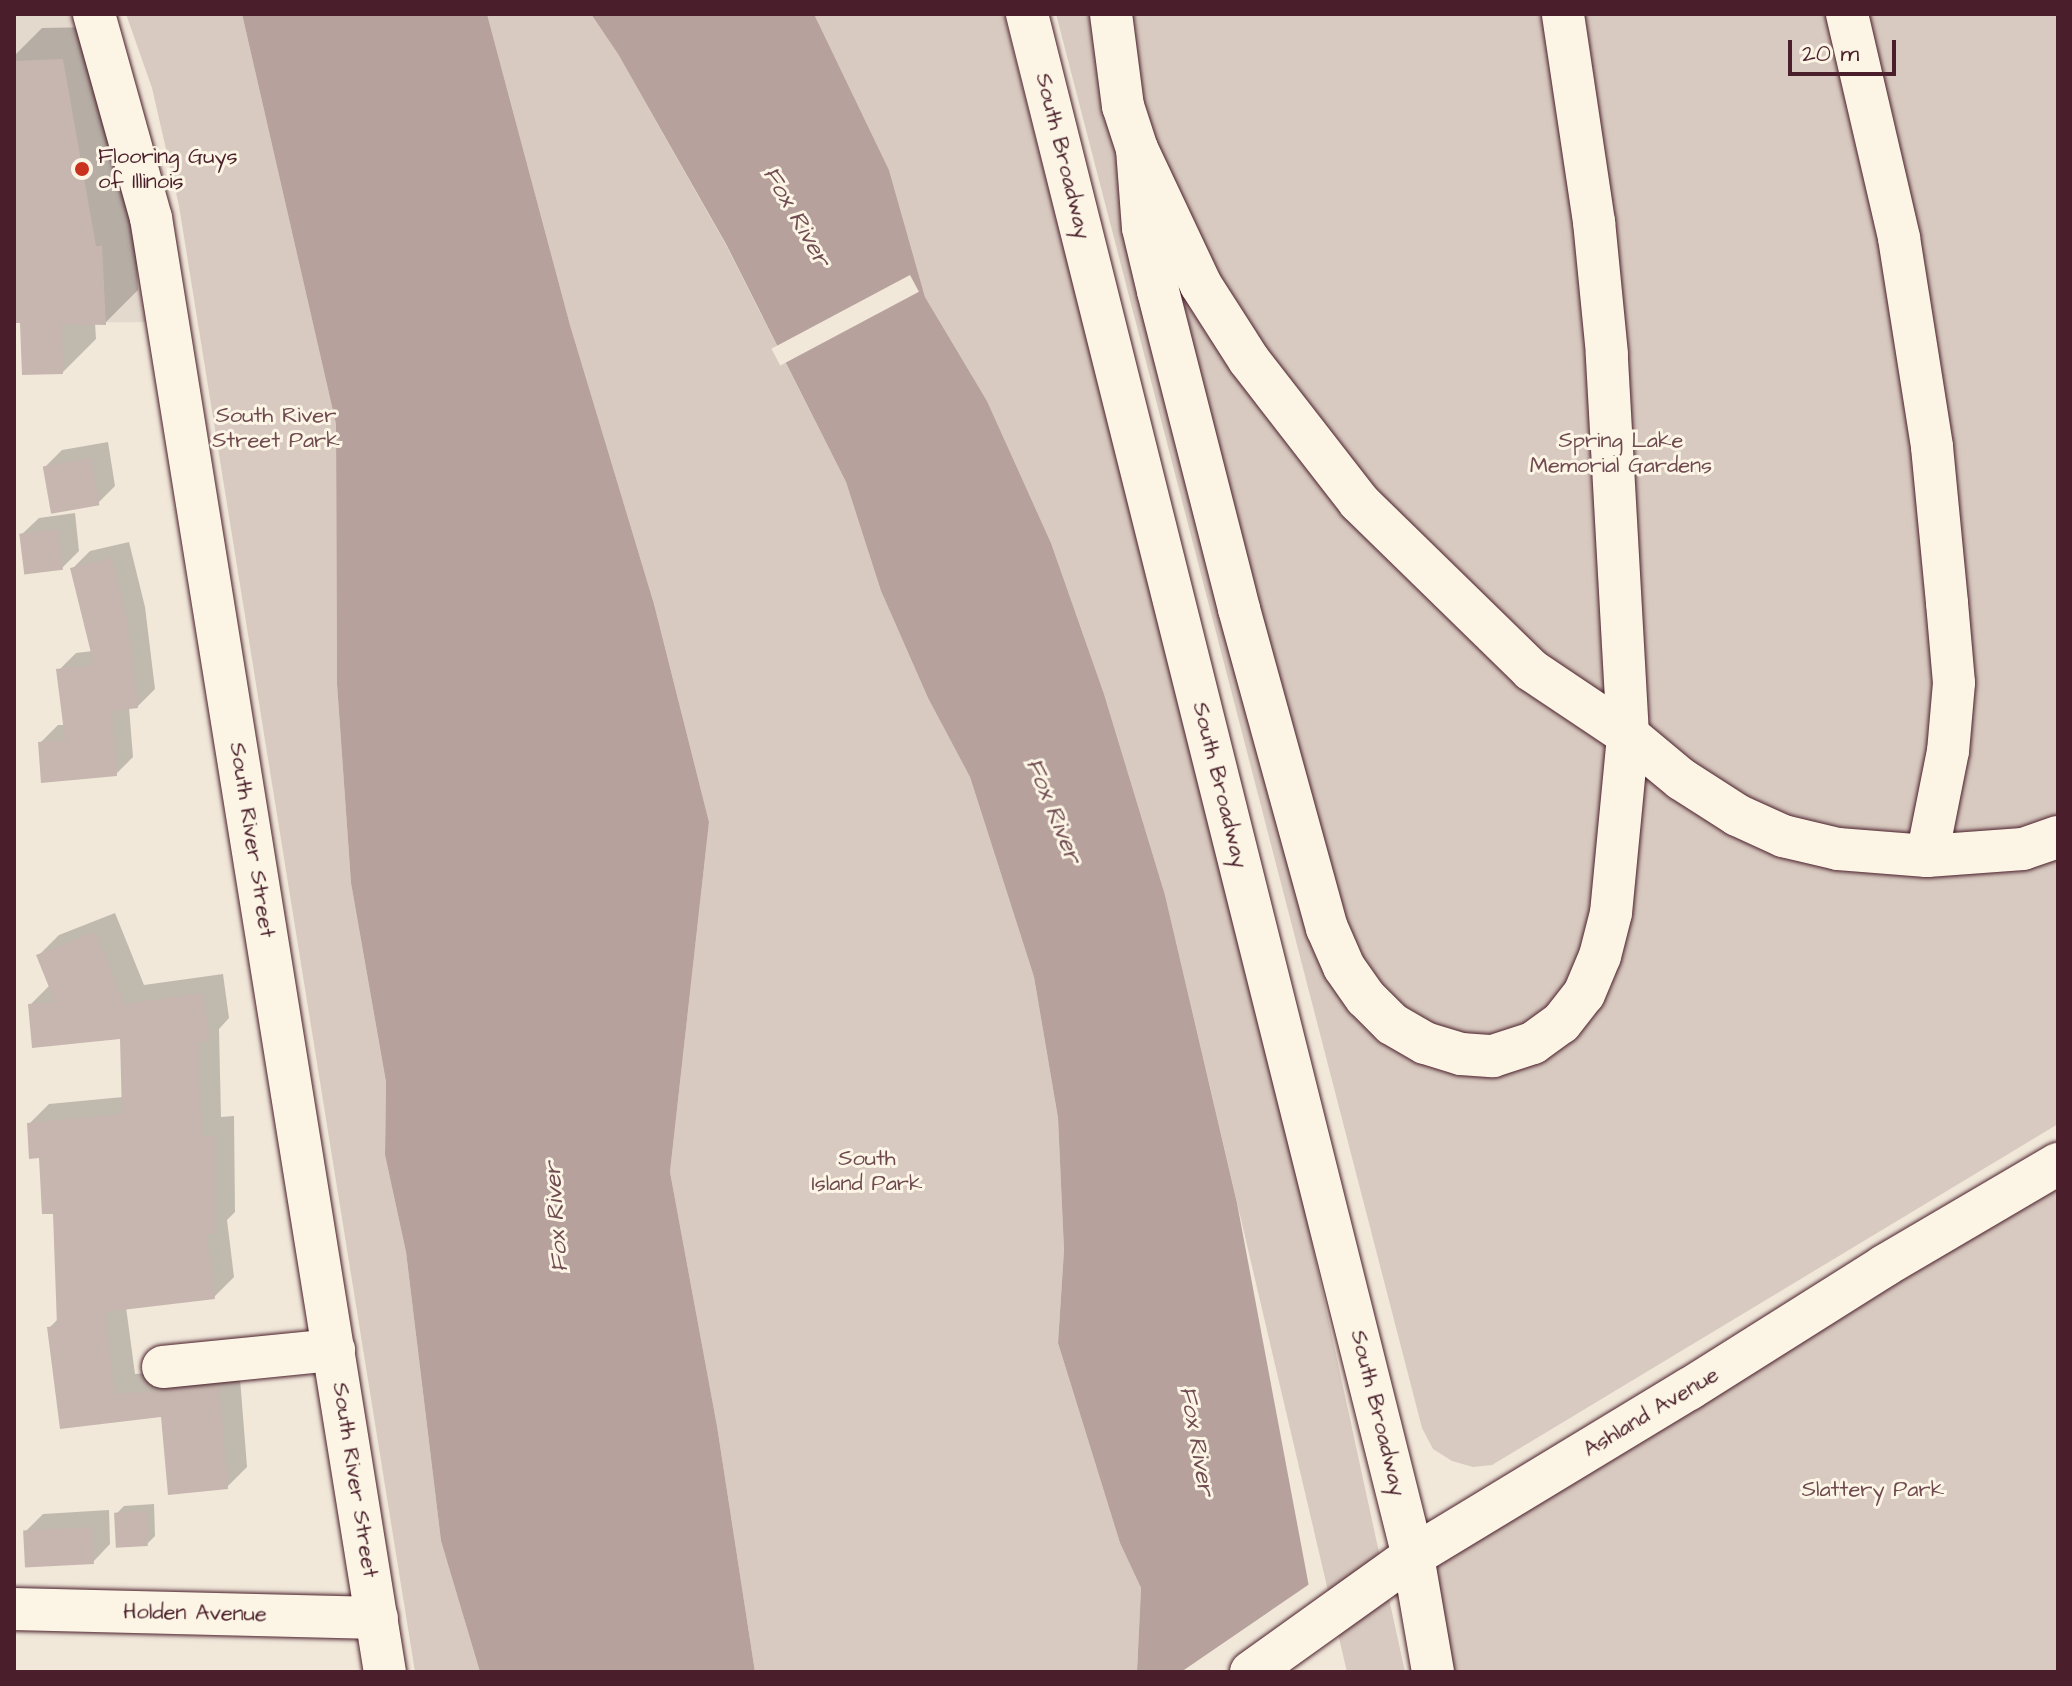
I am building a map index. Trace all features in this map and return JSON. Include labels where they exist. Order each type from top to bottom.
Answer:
[{"type":"street","name":"South River Street","points":[[94,14],[122,105],[151,218],[385,1672]]},
{"type":"street","name":"South Broadway","points":[[1027,14],[1413,1556],[1433,1672]]},
{"type":"street","points":[[1111,14],[1123,106],[1137,149],[1201,285],[1249,360],[1359,502],[1531,670],[1628,735],[1681,779],[1737,815],[1783,836],[1838,849],[1927,856],[2023,849],[2058,837]]},
{"type":"street","points":[[1137,149],[1143,228],[1158,291],[1311,874],[1344,967],[1366,998],[1392,1024],[1437,1047],[1461,1054],[1493,1056],[1533,1043],[1561,1023],[1584,994],[1600,956],[1611,913],[1628,735],[1607,354],[1594,222],[1563,14]]},
{"type":"street","points":[[1847,14],[1899,238],[1932,447],[1946,587],[1954,683],[1948,751],[1927,856]]},
{"type":"street","name":"Ashland Avenue","points":[[1251,1672],[1413,1556],[1689,1389],[1884,1266],[2058,1164]]},
{"type":"street","points":[[163,1367],[334,1350]]},
{"type":"street","name":"Holden Avenue","points":[[14,1609],[377,1618]]},
{"type":"shaded area","points":[[14,14],[88,14],[162,322],[14,323]]},
{"type":"green space","name":"South River Street Park","points":[[126,14],[242,14],[336,424],[337,684],[351,883],[386,1082],[385,1155],[406,1252],[441,1541],[480,1672],[415,1672],[179,206],[152,88]]},
{"type":"green space","name":"South Island Park","points":[[487,14],[591,14],[618,54],[726,245],[846,482],[881,591],[928,698],[970,777],[1034,977],[1058,1118],[1064,1250],[1058,1343],[1120,1543],[1141,1588],[1137,1672],[755,1672],[717,1426],[670,1172],[709,822],[654,604],[570,325]]},
{"type":"green space","points":[[814,14],[1004,14],[1279,1092],[1405,1672],[1347,1672],[1165,895],[1104,694],[1051,543],[987,401],[925,297],[889,170]]},
{"type":"green space","name":"Spring Lake Memorial Gardens","points":[[1056,14],[2058,14],[2058,1124],[1492,1465],[1473,1467],[1452,1461],[1433,1449],[1422,1428]]},
{"type":"green space","name":"Slattery Park","points":[[2058,1165],[2058,1672],[1433,1672],[1413,1556]]},
{"type":"water","name":"Fox River","points":[[242,14],[487,14],[570,325],[654,604],[709,822],[670,1172],[717,1426],[755,1672],[480,1672],[441,1541],[406,1252],[385,1155],[386,1082],[351,883],[337,684],[336,424]]},
{"type":"water","name":"Fox River","points":[[591,14],[814,14],[889,170],[925,297],[987,401],[1051,543],[1104,694],[1165,895],[1237,1203],[1325,1672],[1137,1672],[1141,1588],[1120,1543],[1058,1343],[1064,1250],[1058,1118],[1034,977],[970,777],[928,698],[881,591],[846,482],[726,244],[618,54]]},
{"type":"pier","points":[[910,275],[919,292],[780,365],[771,349]]},
{"type":"pier","points":[[1311,1583],[1326,1672],[1181,1672]]},
{"type":"building","points":[[63,59],[96,246],[102,246],[106,325],[62,324],[63,374],[22,375],[20,323],[15,323],[14,303],[14,61]]},
{"type":"building","points":[[91,458],[99,505],[51,514],[43,467]]},
{"type":"building","points":[[58,529],[63,570],[24,574],[19,534]]},
{"type":"building","points":[[112,558],[128,625],[138,708],[112,711],[117,776],[41,783],[38,742],[65,740],[56,669],[94,665],[70,568]]},
{"type":"building","points":[[95,932],[124,1004],[203,993],[210,1040],[199,1042],[201,1136],[215,1136],[216,1234],[207,1234],[215,1299],[105,1312],[115,1394],[219,1386],[228,1489],[168,1495],[161,1417],[60,1429],[47,1327],[57,1326],[53,1214],[42,1214],[39,1158],[29,1159],[27,1123],[122,1114],[120,1039],[32,1048],[28,1004],[55,1002],[36,955]]},
{"type":"building","points":[[146,1511],[148,1546],[116,1548],[114,1513]]},
{"type":"building","points":[[92,1527],[94,1564],[25,1568],[23,1531]]},
{"type":"place","name":"Flooring Guys of Illinois","points":[[82,169]]}]
